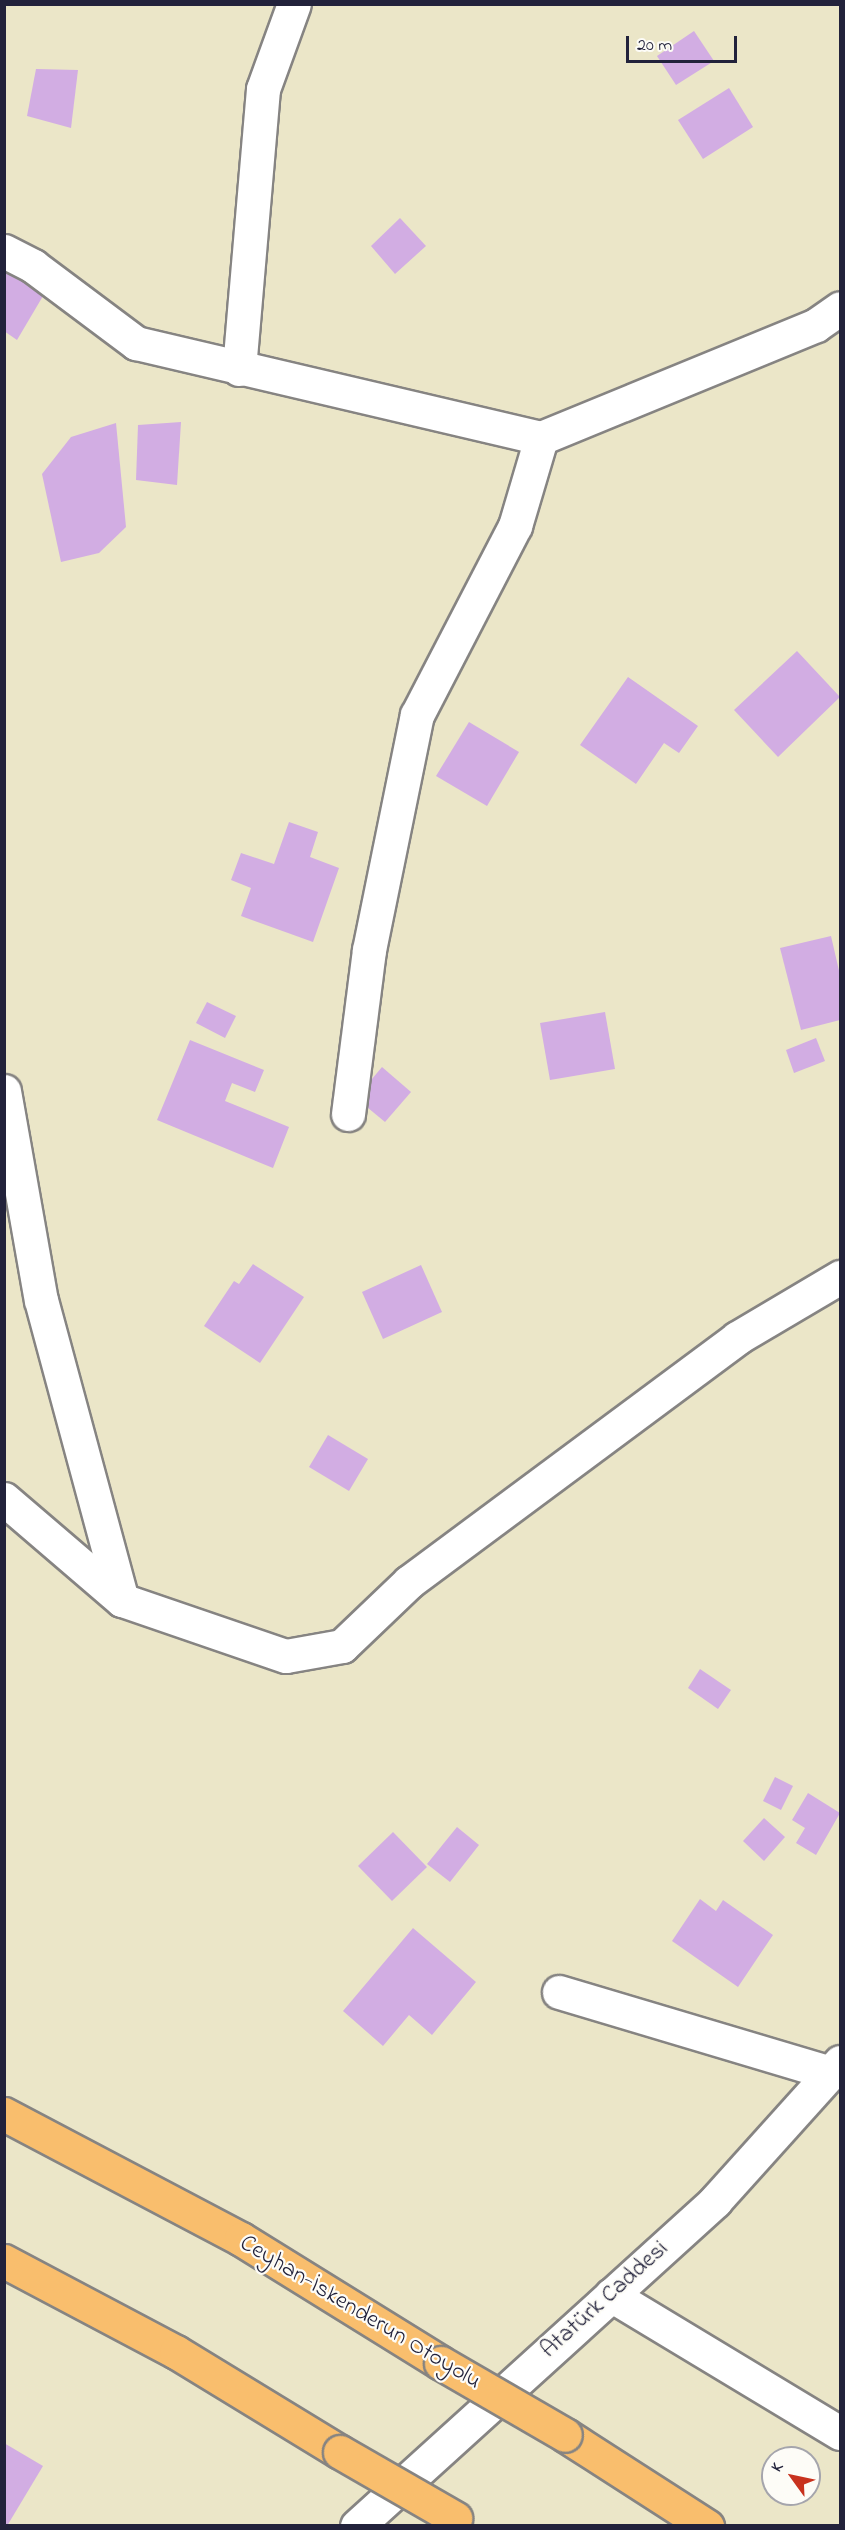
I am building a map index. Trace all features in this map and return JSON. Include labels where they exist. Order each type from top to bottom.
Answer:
[{"type":"highway","name":"Ceyhan-İskenderun Otoyolu","points":[[4,2114],[241,2240],[441,2363],[565,2435],[707,2526]]},
{"type":"highway","points":[[4,2261],[176,2352],[460,2522]]},
{"type":"street","points":[[239,369],[262,89],[294,4]]},
{"type":"street","points":[[4,251],[33,266],[136,343],[541,438],[816,325],[840,308]]},
{"type":"street","points":[[348,1114],[369,950],[417,715],[515,526],[541,438]]},
{"type":"street","points":[[4,1091],[41,1300],[122,1600]]},
{"type":"street","points":[[4,1499],[122,1600],[286,1656],[342,1646],[409,1582],[737,1338],[840,1277]]},
{"type":"street","points":[[560,1992],[836,2068]]},
{"type":"street","name":"Atatürk Caddesi","points":[[357,2526],[715,2201],[836,2068]]},
{"type":"street","points":[[611,2295],[840,2433]]},
{"type":"building","points":[[694,31],[714,61],[676,85],[657,56]]},
{"type":"building","points":[[36,69],[78,70],[71,128],[27,116]]},
{"type":"building","points":[[729,88],[753,127],[703,159],[678,120]]},
{"type":"building","points":[[400,218],[426,246],[395,274],[371,246]]},
{"type":"building","points":[[9,270],[43,296],[17,340],[4,331],[4,277]]},
{"type":"building","points":[[181,422],[177,485],[136,480],[138,425]]},
{"type":"building","points":[[116,423],[126,527],[99,553],[61,562],[42,474],[71,437]]},
{"type":"building","points":[[797,651],[840,697],[778,757],[734,710]]},
{"type":"building","points":[[628,677],[698,726],[679,753],[664,743],[636,784],[580,745]]},
{"type":"building","points":[[469,722],[519,752],[487,806],[436,776]]},
{"type":"building","points":[[289,822],[318,832],[310,857],[339,868],[313,942],[241,916],[251,888],[231,880],[241,853],[274,864]]},
{"type":"building","points":[[831,936],[840,975],[840,1020],[801,1030],[780,948]]},
{"type":"building","points":[[207,1002],[236,1016],[225,1038],[196,1023]]},
{"type":"building","points":[[605,1012],[615,1069],[550,1080],[540,1023]]},
{"type":"building","points":[[816,1038],[825,1061],[794,1073],[786,1050]]},
{"type":"building","points":[[190,1040],[264,1070],[255,1092],[232,1083],[225,1101],[289,1127],[273,1168],[157,1120]]},
{"type":"building","points":[[382,1067],[411,1092],[385,1122],[356,1098]]},
{"type":"building","points":[[253,1264],[304,1297],[260,1363],[204,1326],[234,1281],[239,1284]]},
{"type":"building","points":[[421,1265],[442,1312],[383,1339],[362,1292]]},
{"type":"building","points":[[328,1435],[368,1459],[349,1491],[309,1467]]},
{"type":"building","points":[[700,1669],[731,1690],[718,1709],[688,1688]]},
{"type":"building","points":[[775,1777],[793,1786],[781,1810],[763,1801]]},
{"type":"building","points":[[808,1793],[840,1813],[816,1855],[796,1843],[805,1828],[792,1820]]},
{"type":"building","points":[[764,1818],[785,1837],[764,1861],[743,1841]]},
{"type":"building","points":[[457,1827],[479,1845],[450,1882],[427,1864]]},
{"type":"building","points":[[393,1832],[427,1867],[392,1901],[358,1866]]},
{"type":"building","points":[[700,1899],[716,1911],[723,1900],[773,1935],[738,1987],[672,1941]]},
{"type":"building","points":[[413,1928],[476,1982],[432,2035],[409,2015],[383,2046],[343,2011]]},
{"type":"building","points":[[4,2443],[43,2466],[7,2526],[4,2526]]}]
